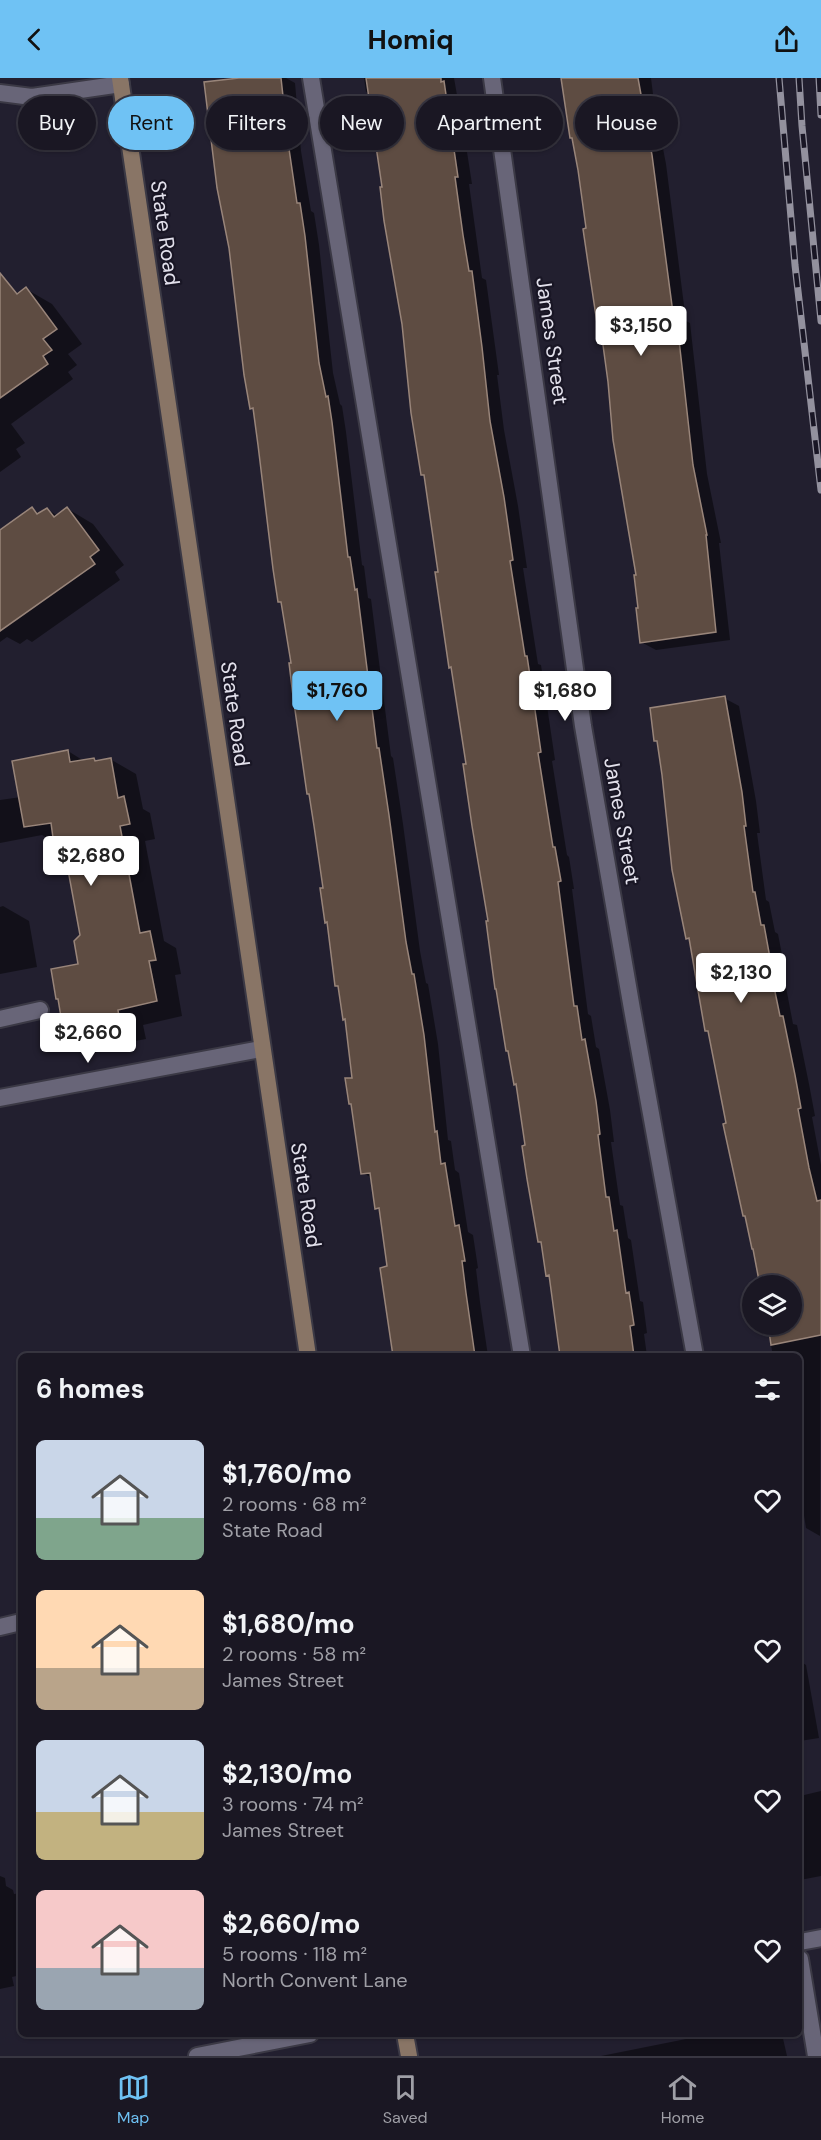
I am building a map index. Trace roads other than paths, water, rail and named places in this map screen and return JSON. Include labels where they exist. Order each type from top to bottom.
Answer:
[{"type":"main road","name":"State Road","points":[[120,81],[308,1353]]},
{"type":"main road","points":[[406,2037],[409,2056]]},
{"type":"street","points":[[311,78],[522,1353]]},
{"type":"street","name":"James Street","points":[[492,78],[583,726],[694,1353]]},
{"type":"street","points":[[0,93],[32,97],[120,81]]},
{"type":"street","points":[[0,1019],[40,1010]]},
{"type":"street","points":[[0,1098],[261,1049]]},
{"type":"street","points":[[0,1627],[18,1623]]},
{"type":"street","points":[[802,1942],[821,1938]]},
{"type":"street","points":[[802,1971],[816,2056]]},
{"type":"street","points":[[197,2056],[295,2037]]},
{"type":"railway","points":[[779,78],[795,265],[821,490]]},
{"type":"railway","points":[[799,78],[821,321]]},
{"type":"railway","points":[[819,78],[821,115]]}]
